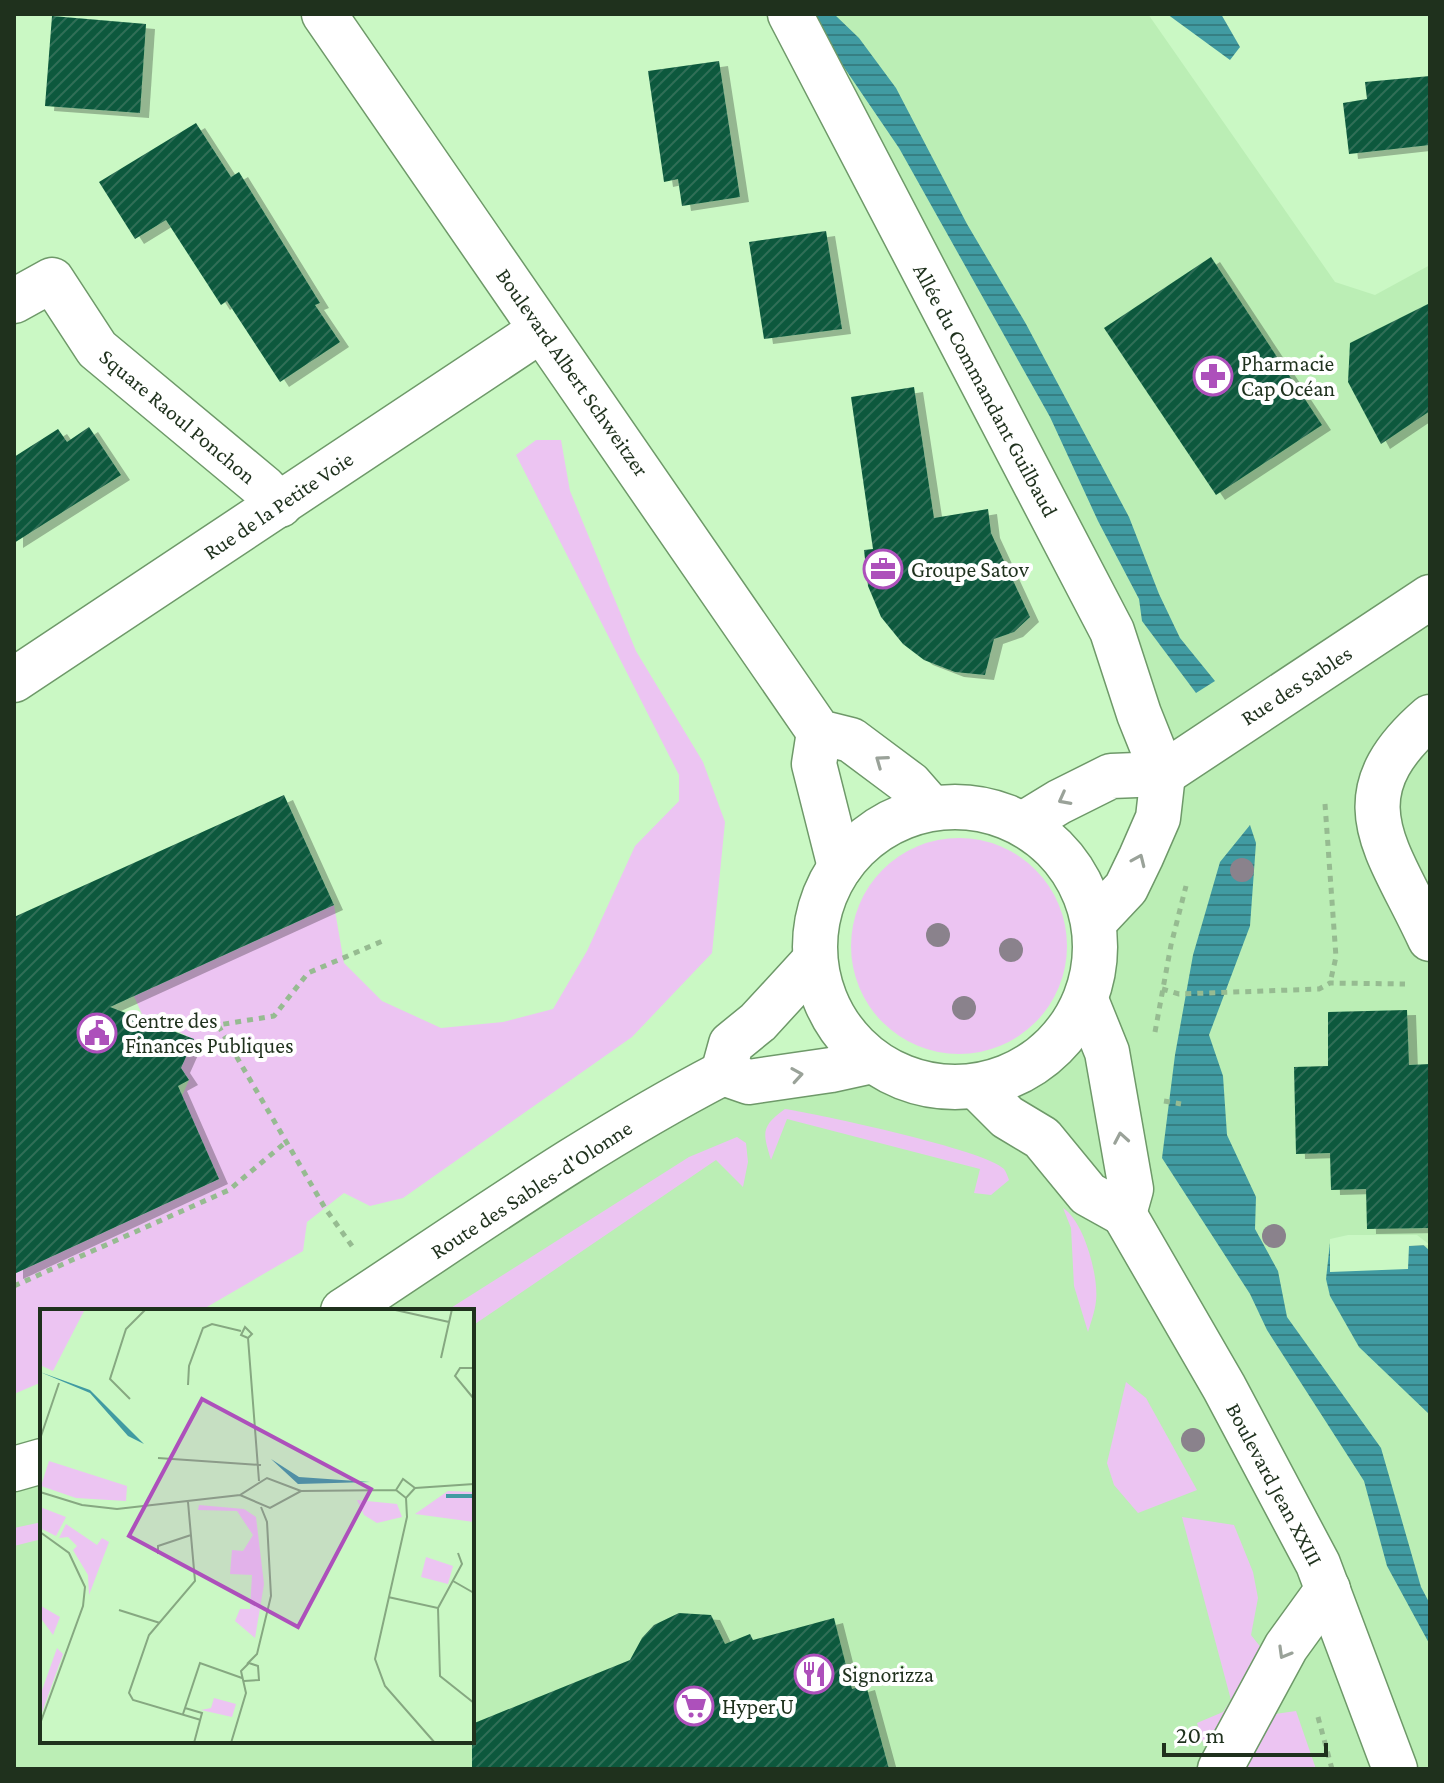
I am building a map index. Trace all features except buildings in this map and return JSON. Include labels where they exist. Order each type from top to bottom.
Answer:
[{"type":"main road","name":"Boulevard Albert Schweitzer","points":[[324,14],[819,732]]},
{"type":"main road","name":"Allée du Commandant Guilbaud","points":[[790,14],[1112,631],[1139,714],[1163,774]]},
{"type":"main road","name":"Square Raoul Ponchon","points":[[14,301],[52,280],[97,349],[264,488],[280,505]]},
{"type":"main road","name":"Rue de la Petite Voie","points":[[14,680],[541,330]]},
{"type":"main road","name":"Rue des Sables","points":[[1163,774],[1429,599]]},
{"type":"main road","points":[[1430,717],[1406,737],[1391,759],[1376,808],[1381,835],[1393,866],[1430,939]]},
{"type":"main road","points":[[840,867],[814,764],[819,732],[851,740],[910,784],[931,808]]},
{"type":"main road","points":[[1023,824],[1111,776],[1163,774],[1158,818],[1141,857],[1126,888],[1094,922]]},
{"type":"main road","points":[[962,807],[993,812],[1023,824],[1056,850],[1080,883],[1094,922],[1095,961],[1086,1000],[1068,1031],[1043,1057],[1012,1076],[977,1087],[940,1088],[905,1079],[872,1061],[844,1033],[825,999],[815,960],[816,927],[840,867],[865,839],[885,826],[896,819],[931,808],[962,807]]},
{"type":"main road","points":[[815,960],[758,1022],[731,1044],[723,1073],[749,1082],[872,1061]]},
{"type":"main road","points":[[977,1087],[1007,1117],[1042,1138],[1088,1194],[1124,1214],[1131,1189],[1107,1052],[1086,1000]]},
{"type":"main road","name":"Route des Sables-d'Olonne","points":[[346,1309],[555,1171],[674,1098],[723,1073]]},
{"type":"main road","name":"Boulevard Jean XXIII","points":[[1124,1214],[1224,1387],[1318,1564],[1395,1769]]},
{"type":"main road","points":[[14,1469],[40,1462]]},
{"type":"main road","points":[[1220,1769],[1286,1647],[1328,1589]]},
{"type":"path","points":[[1154,1044],[1162,989],[1189,875]]},
{"type":"path","points":[[380,1286],[325,1208],[218,1025],[274,1016],[308,973],[385,940]]},
{"type":"path","points":[[1162,989],[1179,994],[1319,989],[1330,983],[1416,984]]},
{"type":"path","points":[[14,1286],[229,1190],[286,1142]]},
{"type":"shaded area","points":[[789,14],[1148,14],[1335,282],[1375,295],[1430,265],[1430,1769],[14,1769],[14,1467],[40,1459],[40,1743],[474,1743],[474,1309],[347,1309],[674,1098],[872,1061],[905,1079],[940,1088],[977,1087],[1012,1076],[1043,1057],[1068,1031],[1086,1000],[1095,961],[1094,922],[1163,773]]},
{"type":"shaded area","points":[[536,440],[561,440],[570,491],[636,651],[703,762],[725,822],[712,953],[632,1037],[403,1198],[370,1206],[344,1193],[307,1222],[303,1251],[203,1309],[40,1309],[40,1383],[14,1394],[14,1274],[219,1179],[182,1096],[189,1080],[181,1068],[193,1039],[163,1024],[158,1014],[144,1019],[134,996],[334,905],[344,963],[382,1001],[441,1028],[503,1022],[553,1009],[587,951],[635,846],[679,801],[679,775],[516,455]]},
{"type":"shaded area","points":[[959,838],[1000,846],[1019,856],[1035,870],[1049,886],[1059,905],[1067,946],[1059,987],[1049,1006],[1035,1022],[1019,1036],[1000,1046],[959,1054],[918,1046],[899,1036],[883,1022],[869,1006],[859,987],[851,946],[859,905],[869,886],[883,870],[899,856],[918,846]]},
{"type":"shaded area","points":[[785,1109],[967,1152],[1004,1169],[1009,1180],[991,1195],[974,1193],[980,1169],[787,1119],[771,1160],[765,1137],[767,1126]]},
{"type":"shaded area","points":[[737,1137],[746,1143],[748,1162],[743,1187],[716,1160],[474,1325],[474,1309],[449,1309],[689,1157]]},
{"type":"shaded area","points":[[1063,1208],[1071,1215],[1083,1237],[1095,1278],[1096,1301],[1088,1332],[1074,1286],[1071,1228]]},
{"type":"shaded area","points":[[1126,1382],[1146,1398],[1197,1490],[1138,1513],[1114,1485],[1107,1463]]},
{"type":"shaded area","points":[[1182,1517],[1234,1525],[1253,1572],[1258,1598],[1251,1635],[1266,1654],[1246,1694],[1203,1743],[1197,1723],[1223,1712],[1231,1700]]},
{"type":"shaded area","points":[[40,1522],[40,1540],[14,1546],[14,1528]]},
{"type":"shaded area","points":[[1296,1711],[1316,1769],[1240,1769],[1275,1714]]},
{"type":"water","points":[[813,14],[834,14],[859,38],[896,88],[967,224],[1026,324],[1129,517],[1180,638],[1215,681],[1196,693],[1142,621],[1139,599],[1098,521],[1050,417],[899,148],[824,38]]},
{"type":"water","points":[[1167,14],[1221,14],[1240,47],[1230,60]]},
{"type":"water","points":[[1250,825],[1256,843],[1250,926],[1209,1035],[1223,1076],[1227,1135],[1256,1197],[1255,1229],[1278,1271],[1287,1317],[1381,1448],[1421,1587],[1430,1604],[1430,1645],[1387,1566],[1364,1481],[1267,1330],[1250,1294],[1162,1158],[1175,1055],[1193,955],[1220,862]]},
{"type":"water","points":[[1417,1239],[1430,1251],[1430,1415],[1359,1347],[1330,1296],[1326,1279],[1330,1243]]},
{"type":"pier","points":[[1348,1235],[1417,1235],[1430,1245],[1409,1246],[1408,1269],[1330,1272],[1330,1239]]},
{"type":"place","name":"Pharmacie Cap Océan","points":[[1213,376]]},
{"type":"place","name":"Groupe Satov","points":[[883,569]]},
{"type":"place","name":"Centre des Finances Publiques","points":[[97,1033]]},
{"type":"place","name":"Signorizza","points":[[814,1674]]},
{"type":"place","name":"Hyper U","points":[[694,1706]]}]
